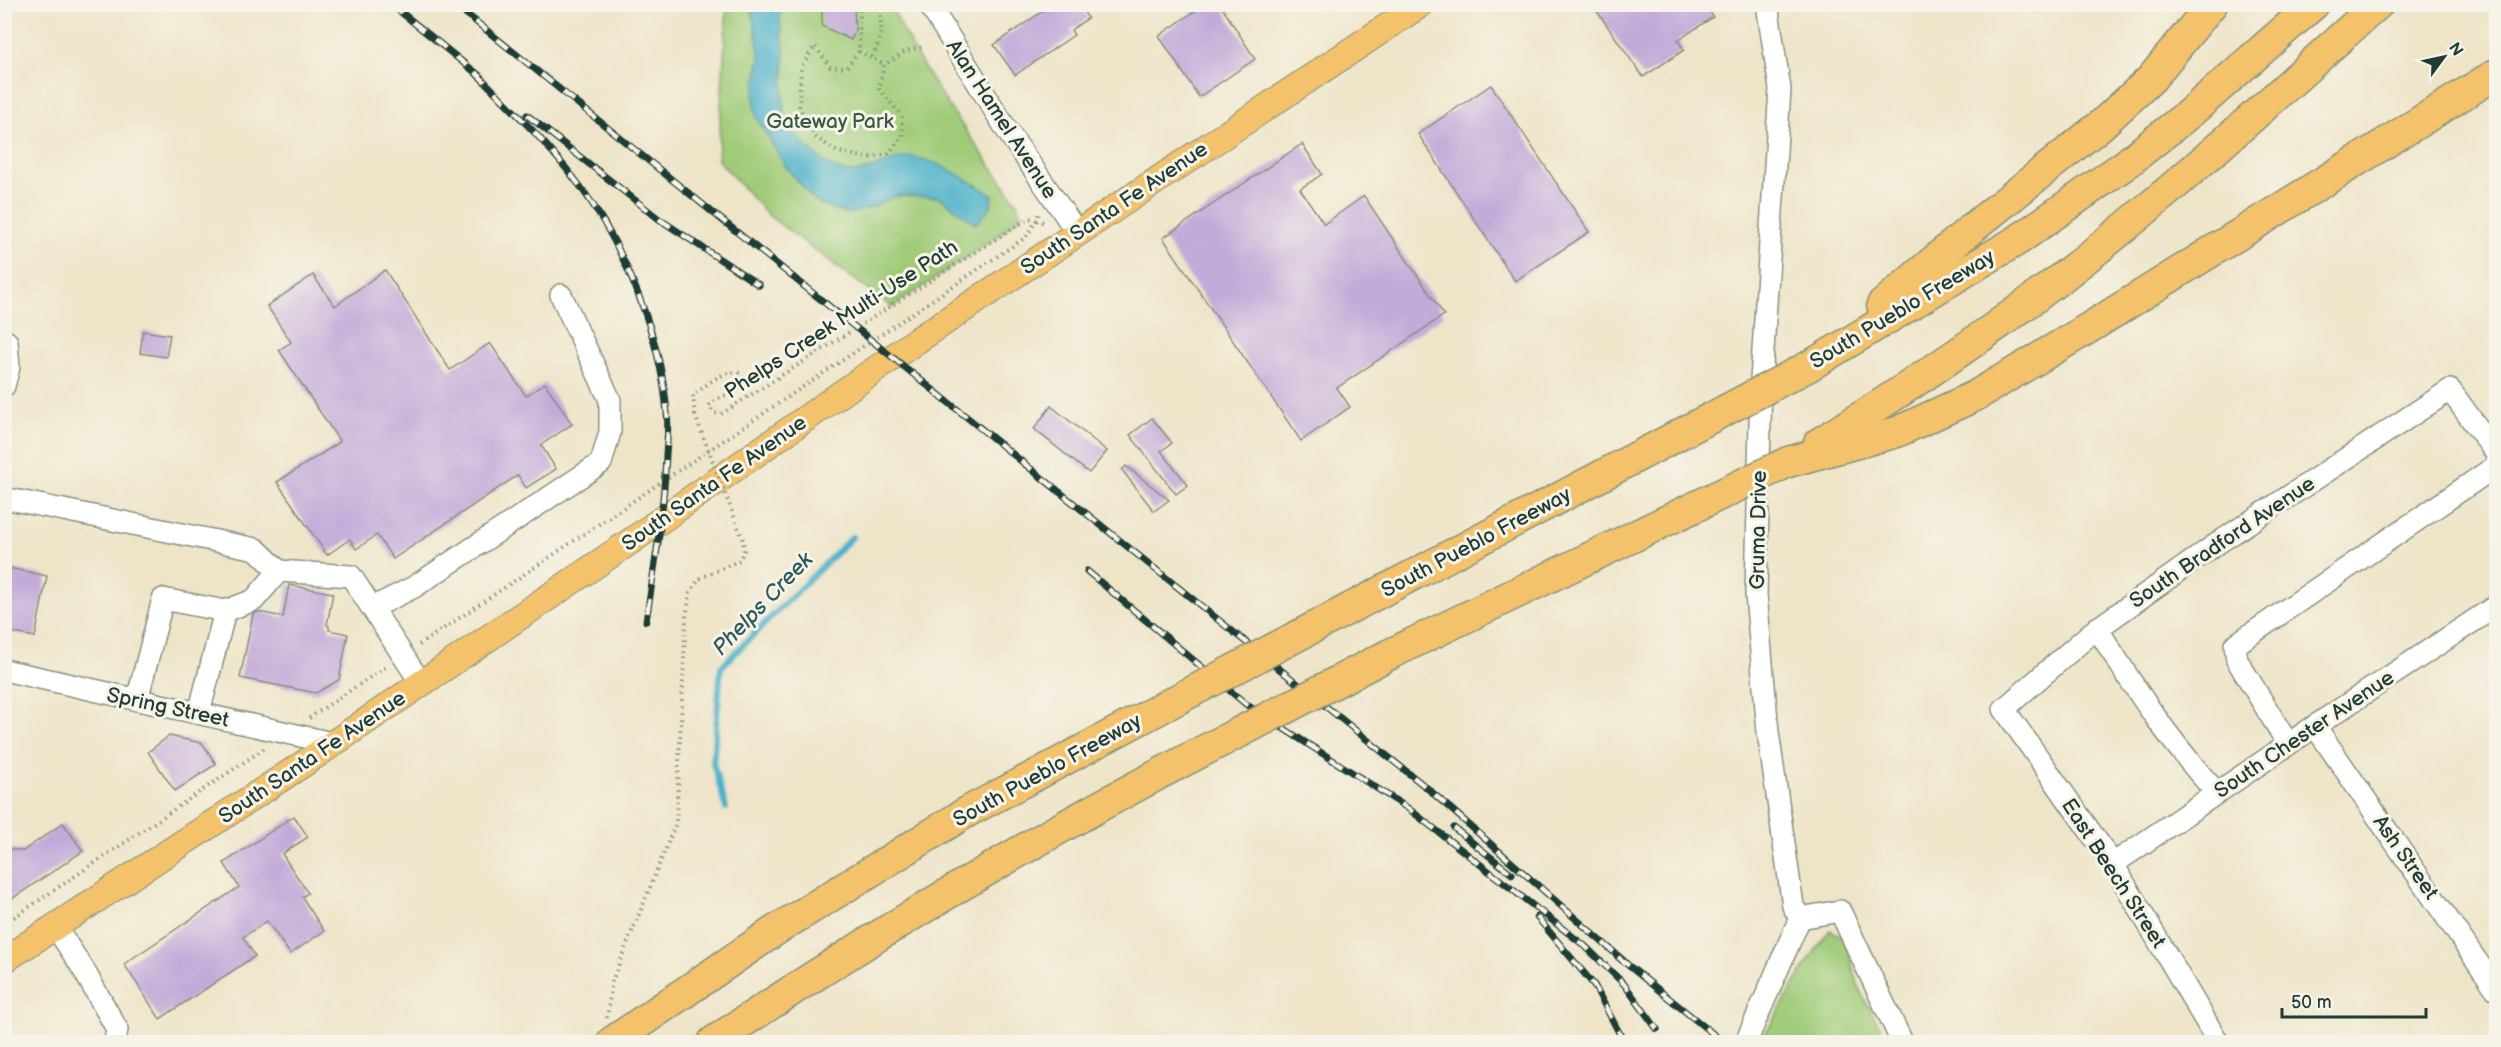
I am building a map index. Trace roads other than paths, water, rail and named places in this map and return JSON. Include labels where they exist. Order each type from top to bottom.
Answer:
[{"type":"highway","points":[[1811,365],[1965,234],[2101,125],[2151,79],[2212,4]]},
{"type":"highway","name":"South Pueblo Freeway","points":[[609,1032],[968,812],[1811,365],[2018,240],[2126,164],[2191,112],[2314,4]]},
{"type":"highway","points":[[713,1042],[996,865],[1137,784],[1390,654],[1788,462],[1898,395],[2031,301],[2150,207],[2378,4]]},
{"type":"highway","points":[[1788,462],[1897,432],[1976,396],[2483,87],[2496,74]]},
{"type":"main road","name":"South Santa Fe Avenue","points":[[4,960],[332,743],[634,539],[916,341],[1395,12],[1421,4]]},
{"type":"street","name":"Alan Hamel Avenue","points":[[929,4],[1008,132],[1077,232]]},
{"type":"street","name":"Gruma Drive","points":[[1767,4],[1780,89],[1761,381],[1756,594],[1768,732],[1793,906],[1800,918]]},
{"type":"street","points":[[372,608],[414,587],[601,463],[610,432],[610,400],[561,295]]},
{"type":"street","points":[[4,386],[9,367],[6,341]]},
{"type":"street","name":"South Bradford Avenue","points":[[2004,709],[2097,628],[2215,545],[2450,390],[2496,453]]},
{"type":"street","points":[[2288,744],[2237,660],[2235,645],[2496,466]]},
{"type":"street","points":[[4,498],[256,549],[279,571],[351,576],[421,683]]},
{"type":"street","points":[[137,700],[163,599],[225,611],[254,600],[279,571]]},
{"type":"street","name":"South Chester Avenue","points":[[2113,864],[2496,606]]},
{"type":"street","points":[[199,713],[225,611]]},
{"type":"street","points":[[2097,628],[2147,708],[2185,758],[2217,793]]},
{"type":"street","name":"Spring Street","points":[[4,670],[332,743]]},
{"type":"street","name":"East Beech Street","points":[[2004,709],[2113,864],[2218,1042]]},
{"type":"street","name":"Ash Street","points":[[2315,726],[2496,989]]},
{"type":"street","points":[[1746,1042],[1800,918],[1840,911],[1902,1042]]},
{"type":"street","points":[[55,926],[82,967],[117,1029],[115,1042]]},
{"type":"water","points":[[751,5],[779,5],[784,50],[785,115],[794,132],[810,150],[830,165],[847,172],[871,169],[901,158],[919,158],[930,161],[993,195],[990,208],[976,224],[939,197],[895,196],[873,207],[848,214],[822,205],[812,198],[786,167],[756,117],[754,95],[760,57]]},
{"type":"waterway","name":"Phelps Creek","points":[[726,808],[713,763],[721,667],[852,537]]},
{"type":"railway","points":[[391,4],[481,77]]},
{"type":"railway","points":[[454,4],[1427,788],[1625,962]]},
{"type":"railway","points":[[475,72],[543,142],[580,186],[612,237],[626,265],[649,324],[663,384],[668,428],[661,517],[646,621]]},
{"type":"railway","points":[[527,115],[659,219],[759,285]]},
{"type":"railway","points":[[1087,571],[1247,705],[1409,809],[1585,946],[1624,984],[1657,1029]]},
{"type":"railway","points":[[1454,828],[1512,874]]},
{"type":"railway","points":[[1537,917],[1594,985],[1624,1042]]},
{"type":"railway","points":[[1618,957],[1723,1042]]},
{"type":"park label","name":"Gateway Park","points":[[830,121]]}]
